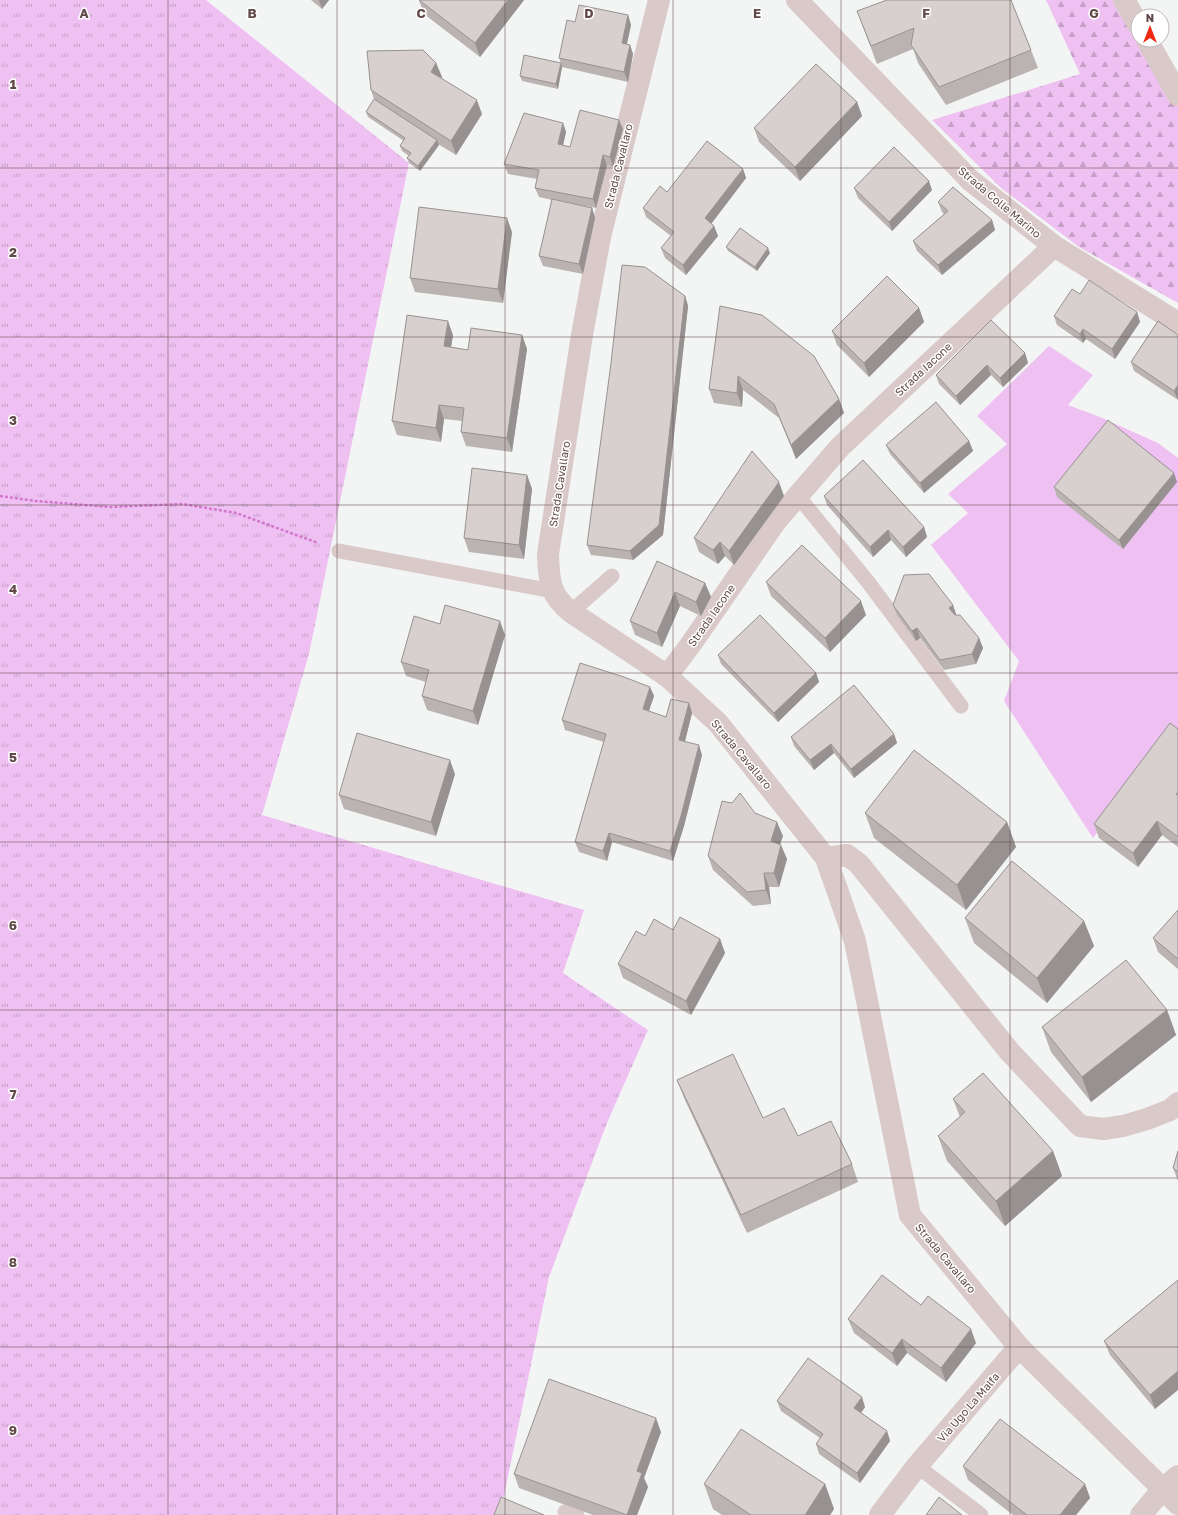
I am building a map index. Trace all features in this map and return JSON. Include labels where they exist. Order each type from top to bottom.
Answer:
[{"type":"street","name":"Strada Cavallaro","points":[[659,0],[600,237],[582,335],[548,554],[549,574],[553,591],[560,604],[667,676],[718,723],[826,858],[855,941],[910,1215],[1019,1347],[1173,1490],[1141,1515]]},
{"type":"street","name":"Strada Colle Marino","points":[[797,0],[970,180],[1054,246],[1178,323]]},
{"type":"street","points":[[1124,0],[1130,10]]},
{"type":"street","points":[[1152,48],[1178,95]]},
{"type":"street","name":"Strada Iacone","points":[[667,676],[691,644],[776,521],[840,446],[1054,246]]},
{"type":"street","points":[[826,858],[847,855],[859,864],[1009,1050],[1080,1126],[1103,1129],[1123,1126],[1170,1110],[1178,1103]]},
{"type":"street","name":"Via Ugo La Malfa","points":[[880,1515],[916,1466],[1019,1347]]},
{"type":"lane","points":[[798,496],[868,582],[961,706]]},
{"type":"lane","points":[[339,551],[553,591]]},
{"type":"lane","points":[[571,612],[612,576]]},
{"type":"lane","points":[[916,1466],[981,1515]]},
{"type":"path","points":[[0,496],[36,501],[110,507],[183,504],[236,512],[339,551]]},
{"type":"green space","points":[[0,0],[206,0],[409,163],[309,654],[262,815],[584,910],[563,973],[648,1030],[607,1123],[549,1277],[504,1496],[495,1515],[0,1515]]},
{"type":"green space","points":[[1046,0],[1124,0],[1130,10],[1130,48],[1152,48],[1178,94],[1178,303],[1079,247],[1001,188],[932,120],[1080,74]]},
{"type":"green space","points":[[1049,346],[1093,375],[1068,405],[1100,417],[1158,443],[1178,458],[1178,733],[1173,731],[1093,838],[1004,701],[1019,661],[931,545],[968,513],[948,494],[1007,444],[977,416]]},
{"type":"building","points":[[419,0],[508,0],[475,43]]},
{"type":"building","points":[[887,0],[1011,0],[1031,50],[939,87],[911,45],[914,28],[871,46],[857,11]]},
{"type":"building","points":[[579,5],[628,15],[622,43],[630,45],[624,72],[559,58],[567,20],[575,22]]},
{"type":"building","points":[[423,50],[436,63],[431,72],[477,100],[451,141],[371,90],[367,51]]},
{"type":"building","points":[[524,55],[561,63],[556,84],[520,76]]},
{"type":"building","points":[[816,64],[857,102],[795,167],[754,128]]},
{"type":"building","points":[[374,99],[437,140],[418,166],[407,158],[411,153],[400,146],[405,138],[366,112]]},
{"type":"building","points":[[580,110],[619,120],[610,157],[603,155],[593,199],[535,188],[539,170],[504,164],[524,113],[563,123],[558,144],[570,147]]},
{"type":"building","points":[[707,141],[743,169],[705,218],[714,226],[683,265],[661,248],[674,232],[643,208],[660,186],[667,192]]},
{"type":"building","points":[[894,147],[929,181],[889,222],[854,188]]},
{"type":"building","points":[[953,187],[992,220],[938,265],[913,241],[948,211],[938,202]]},
{"type":"building","points":[[552,199],[592,208],[579,264],[539,256]]},
{"type":"building","points":[[419,207],[507,218],[498,289],[410,278]]},
{"type":"building","points":[[740,228],[768,248],[755,267],[726,247]]},
{"type":"building","points":[[622,265],[645,267],[685,296],[659,525],[630,551],[587,545],[611,363]]},
{"type":"building","points":[[887,276],[919,308],[864,363],[832,331]]},
{"type":"building","points":[[1089,280],[1137,312],[1112,349],[1083,329],[1080,334],[1054,316],[1072,289],[1080,294]]},
{"type":"building","points":[[720,306],[762,315],[814,356],[839,399],[791,445],[774,404],[738,376],[737,393],[709,389]]},
{"type":"building","points":[[407,315],[448,321],[444,346],[468,350],[471,328],[522,335],[507,438],[461,432],[464,408],[439,405],[436,428],[392,421]]},
{"type":"building","points":[[991,320],[1025,353],[1000,378],[987,365],[956,396],[936,375]]},
{"type":"building","points":[[1158,321],[1178,335],[1178,385],[1174,391],[1131,362]]},
{"type":"building","points":[[936,402],[969,441],[920,483],[886,445]]},
{"type":"building","points":[[1108,420],[1174,473],[1119,540],[1054,487]]},
{"type":"building","points":[[752,451],[779,482],[729,551],[720,542],[713,550],[694,538]]},
{"type":"building","points":[[863,460],[924,527],[903,547],[888,530],[870,547],[824,496]]},
{"type":"building","points":[[472,468],[527,475],[519,545],[464,538]]},
{"type":"building","points":[[802,545],[861,601],[825,638],[766,582]]},
{"type":"building","points":[[657,561],[705,583],[696,602],[675,592],[657,633],[630,621]]},
{"type":"building","points":[[929,574],[953,605],[949,608],[955,615],[960,615],[979,638],[972,654],[940,660],[917,628],[912,631],[893,605],[904,575]]},
{"type":"building","points":[[445,605],[500,621],[473,711],[422,696],[429,670],[401,662],[414,616],[440,624]]},
{"type":"building","points":[[760,615],[816,673],[774,713],[718,655]]},
{"type":"building","points":[[580,663],[650,687],[643,709],[666,717],[671,699],[689,703],[679,740],[699,745],[681,816],[670,851],[609,833],[603,851],[575,842],[606,734],[562,720]]},
{"type":"building","points":[[854,685],[894,734],[851,769],[831,744],[810,760],[791,737]]},
{"type":"building","points":[[1170,723],[1178,729],[1178,792],[1176,794],[1178,796],[1178,837],[1157,821],[1133,853],[1094,824]]},
{"type":"building","points":[[357,733],[450,760],[431,822],[339,795]]},
{"type":"building","points":[[914,750],[1007,822],[957,885],[865,813]]},
{"type":"building","points":[[740,793],[755,813],[777,822],[771,841],[781,845],[774,873],[764,873],[766,890],[747,892],[708,856],[722,801],[732,803]]},
{"type":"building","points":[[1012,861],[1084,921],[1037,978],[965,918]]},
{"type":"building","points":[[1178,910],[1178,959],[1153,938]]},
{"type":"building","points":[[680,917],[720,939],[686,1001],[618,964],[636,931],[645,936],[654,919],[673,930]]},
{"type":"building","points":[[1126,960],[1167,1010],[1082,1077],[1042,1027]]},
{"type":"building","points":[[733,1054],[763,1118],[784,1108],[798,1136],[831,1121],[852,1164],[741,1215],[677,1080]]},
{"type":"building","points":[[983,1073],[1053,1151],[996,1201],[938,1136],[965,1112],[953,1099]]},
{"type":"building","points":[[1178,1151],[1178,1172],[1173,1168]]},
{"type":"building","points":[[882,1275],[921,1305],[928,1296],[971,1329],[941,1368],[902,1339],[892,1353],[848,1319]]},
{"type":"building","points":[[1178,1280],[1178,1371],[1150,1395],[1104,1341]]},
{"type":"building","points":[[808,1358],[862,1397],[854,1408],[887,1431],[857,1473],[816,1444],[823,1434],[777,1401]]},
{"type":"building","points":[[549,1379],[656,1418],[637,1471],[642,1473],[627,1515],[514,1474]]},
{"type":"building","points":[[1000,1419],[1085,1484],[1060,1515],[1027,1515],[963,1466]]},
{"type":"building","points":[[741,1429],[825,1484],[805,1515],[751,1515],[704,1484]]},
{"type":"building","points":[[501,1497],[544,1515],[494,1515]]},
{"type":"building","points":[[939,1497],[962,1515],[926,1515]]}]
